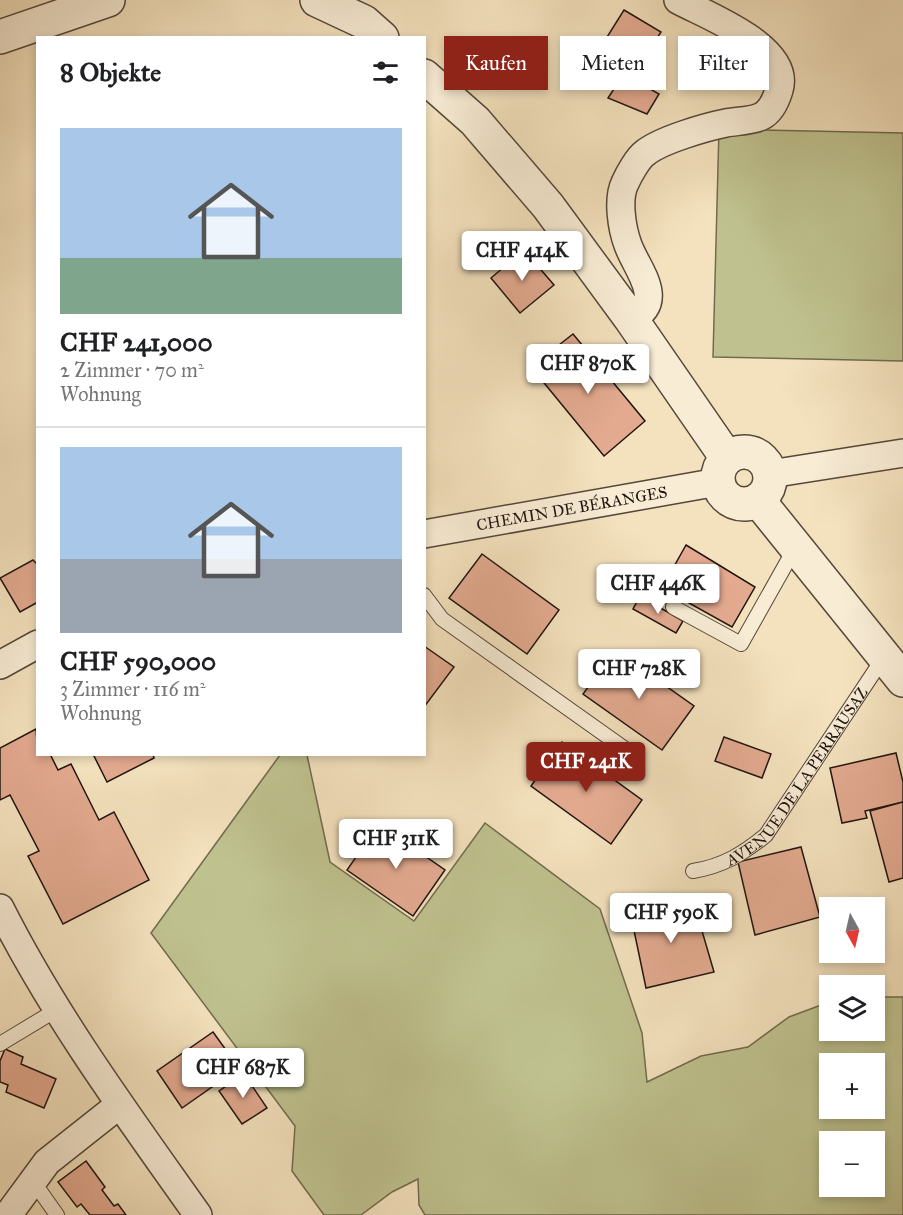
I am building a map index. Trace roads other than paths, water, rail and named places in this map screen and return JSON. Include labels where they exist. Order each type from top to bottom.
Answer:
[{"type":"street","points":[[0,37],[108,0]]},
{"type":"street","points":[[317,0],[364,22],[380,36]]},
{"type":"street","points":[[631,319],[642,314],[647,306],[648,294],[646,279],[631,251],[624,228],[622,205],[624,185],[645,153],[703,127],[761,116],[775,103],[780,85],[777,66],[758,43],[678,0]]},
{"type":"street","points":[[426,78],[475,121],[533,189],[631,319],[723,470],[727,497],[742,504],[764,487],[903,453]]},
{"type":"street","points":[[723,470],[742,452],[758,455],[764,460],[764,487]]},
{"type":"street","name":"CHEMIN DE BÉRANGES","points":[[426,534],[723,470]]},
{"type":"street","name":"AVENUE DE LA PERRAUSAZ","points":[[764,487],[795,548],[894,669]]},
{"type":"street","points":[[0,665],[36,645]]},
{"type":"street","points":[[2,919],[119,1104],[198,1215]]},
{"type":"street","points":[[8,1215],[47,1162],[119,1104]]},
{"type":"lane","points":[[673,607],[741,644],[795,548]]},
{"type":"lane","points":[[426,598],[442,619],[635,756]]},
{"type":"lane","name":"AVENUE DE LA PERRAUSAZ","points":[[693,871],[725,864],[745,853],[766,835],[894,669]]},
{"type":"lane","points":[[0,1044],[58,1009]]},
{"type":"lane","points":[[33,1181],[57,1215]]}]
